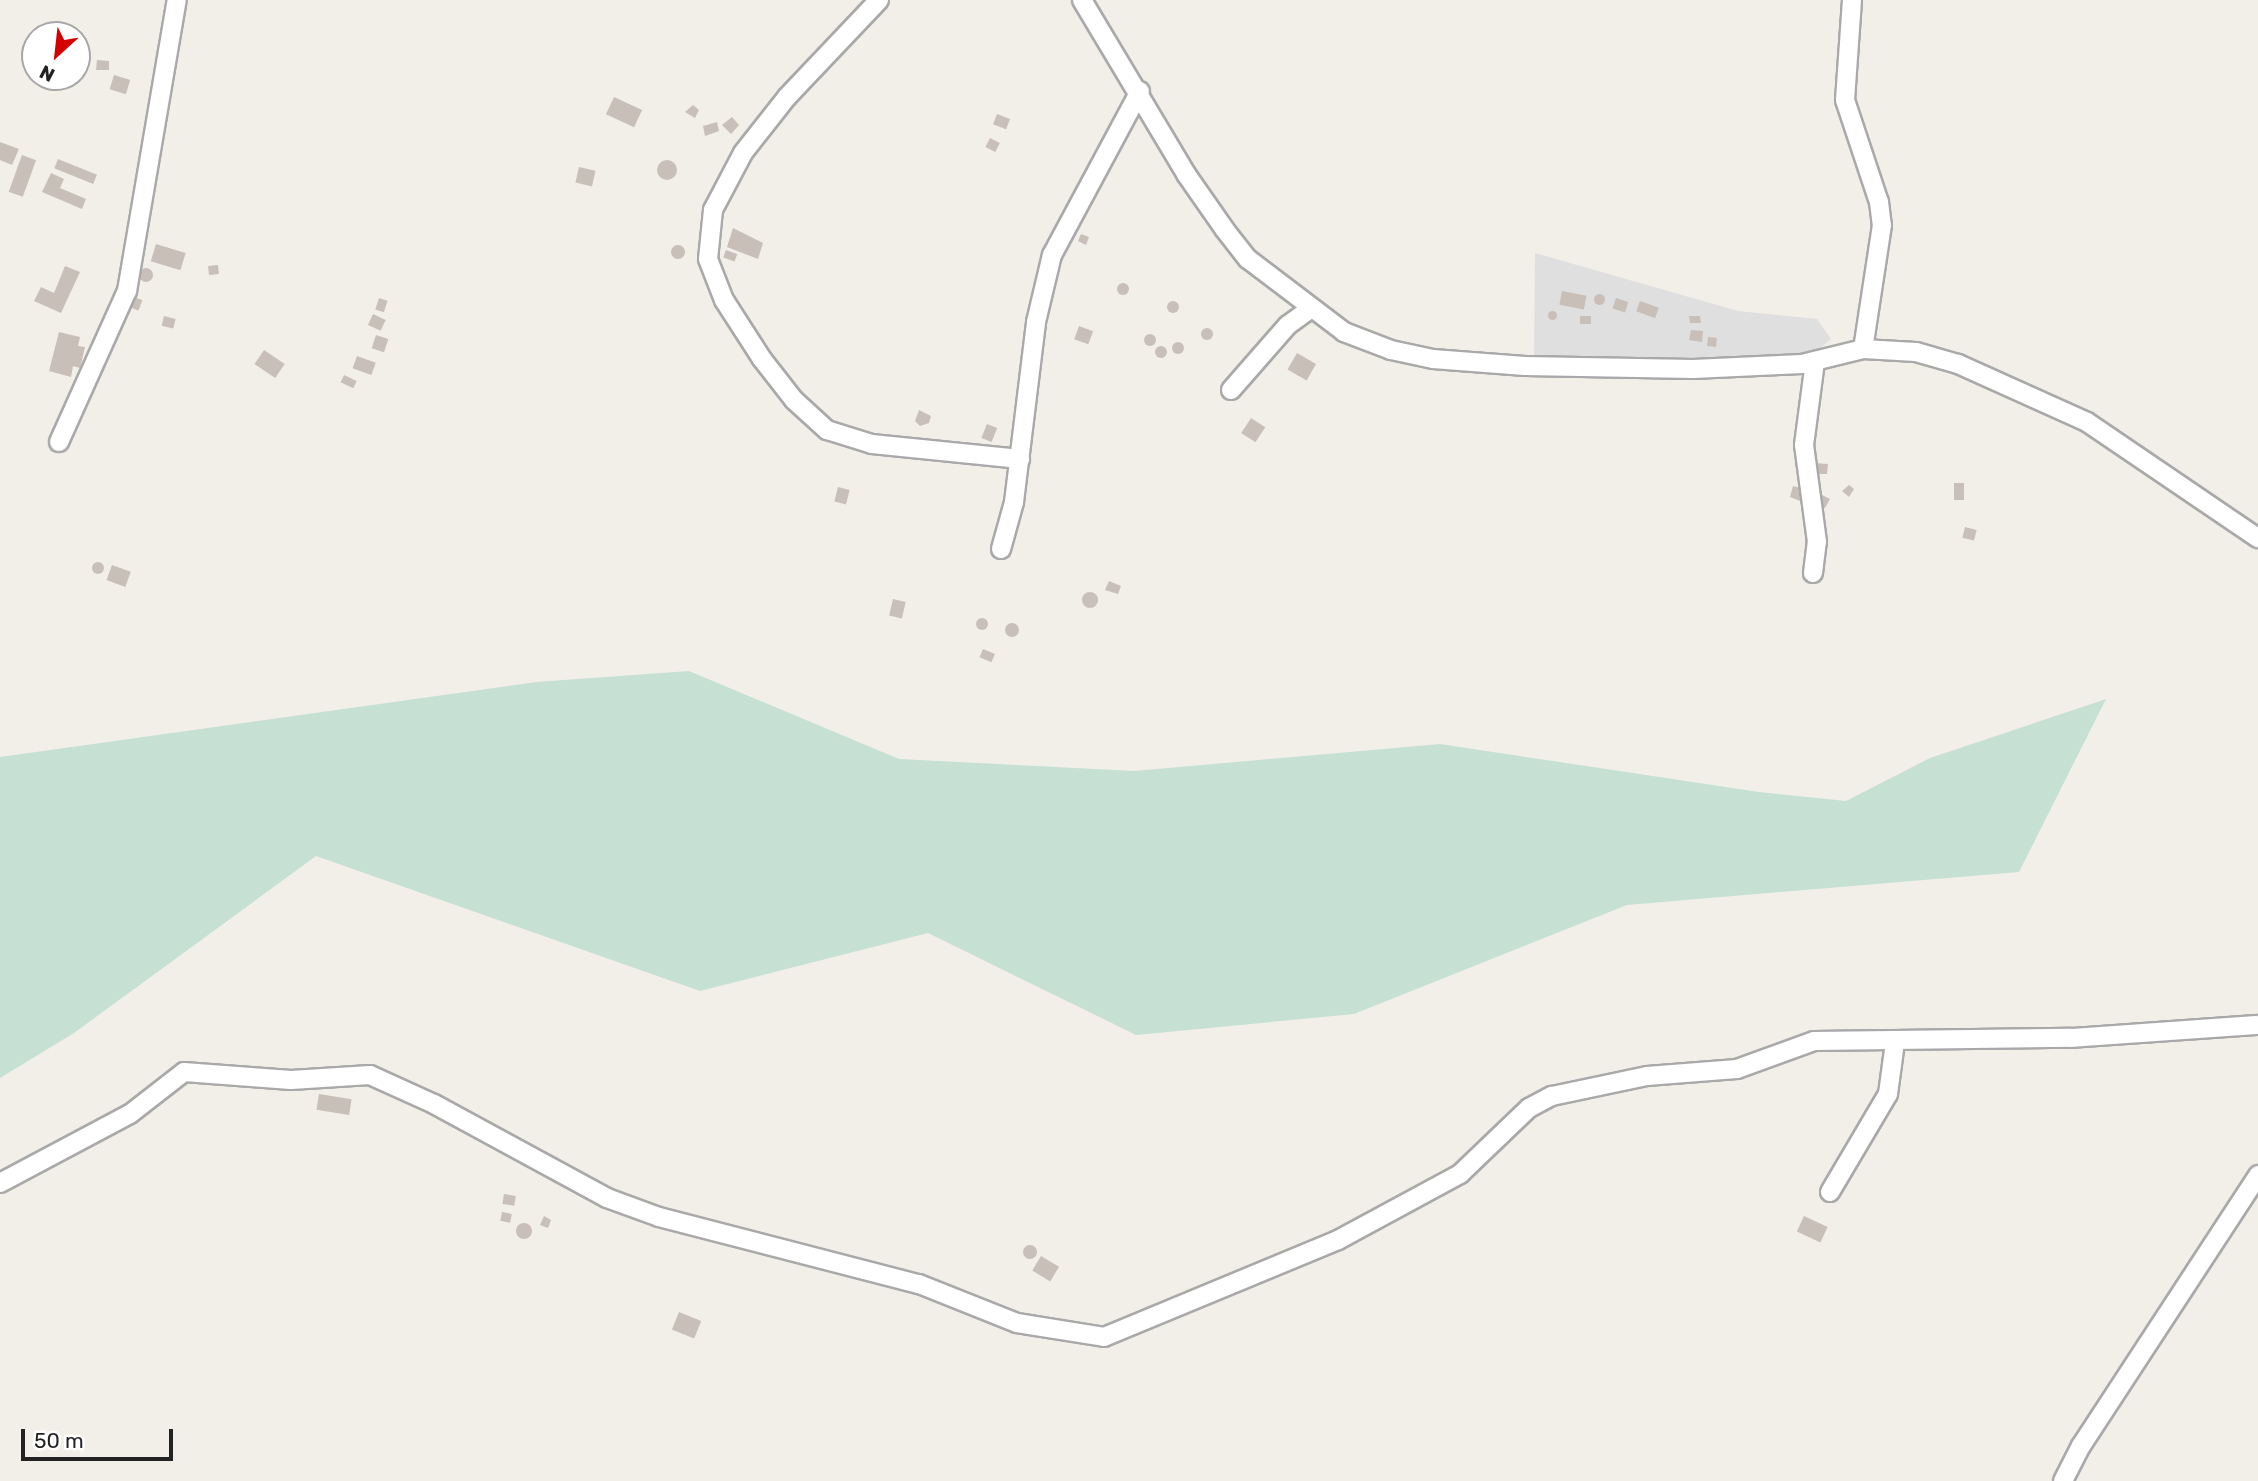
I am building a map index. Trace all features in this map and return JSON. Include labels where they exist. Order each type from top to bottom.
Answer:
[{"type":"street","points":[[59,442],[127,291],[177,0]]},
{"type":"street","points":[[879,0],[787,97],[743,153],[713,210],[708,258],[724,300],[762,359],[794,400],[827,430],[872,444],[1020,459]]},
{"type":"street","points":[[1083,0],[1140,91],[1186,174],[1225,230],[1248,259],[1309,310],[1344,332],[1391,350],[1433,359],[1602,369],[1732,368],[1815,361],[1863,349],[1916,352],[2038,397],[2087,422],[2258,538]]},
{"type":"street","points":[[1852,0],[1845,100],[1879,202],[1882,225],[1863,349]]},
{"type":"street","points":[[1001,549],[1020,459],[1036,323],[1052,256],[1140,91]]},
{"type":"street","points":[[1231,390],[1288,325],[1309,310]]},
{"type":"street","points":[[1813,573],[1817,542],[1804,445],[1815,361]]},
{"type":"street","points":[[0,1183],[130,1114],[184,1072],[290,1080],[370,1075],[434,1104],[607,1198],[659,1217],[919,1284],[1017,1323],[1104,1337],[1338,1240],[1460,1174],[1529,1108],[1552,1096],[1647,1076],[1737,1069],[1814,1041],[2071,1038],[2258,1025]]},
{"type":"street","points":[[1830,1192],[1888,1094],[1895,1042]]},
{"type":"street","points":[[2063,1481],[2088,1434],[2258,1175]]},
{"type":"shaded area","points":[[1535,253],[1738,311],[1817,319],[1831,339],[1804,362],[1534,365]]},
{"type":"green space","points":[[689,671],[899,759],[1134,771],[1440,744],[1759,792],[1846,801],[1930,758],[2106,699],[2019,872],[1627,905],[1354,1014],[1136,1035],[928,933],[700,991],[316,856],[74,1033],[0,1078],[0,757],[536,682]]},
{"type":"building","points":[[97,60],[109,61],[109,70],[96,70]]},
{"type":"building","points":[[114,75],[130,80],[126,94],[110,89]]},
{"type":"building","points":[[614,97],[642,110],[634,127],[606,114]]},
{"type":"building","points":[[693,105],[699,110],[695,118],[685,112]]},
{"type":"building","points":[[997,114],[1010,119],[1006,129],[993,124]]},
{"type":"building","points":[[732,117],[739,125],[731,134],[722,125]]},
{"type":"building","points":[[717,122],[719,131],[705,136],[703,126]]},
{"type":"building","points":[[990,138],[1000,143],[995,152],[985,147]]},
{"type":"building","points":[[0,142],[19,149],[12,165],[0,160]]},
{"type":"building","points":[[22,155],[36,160],[23,197],[9,192]]},
{"type":"building","points":[[58,159],[97,175],[93,184],[54,168]]},
{"type":"building","points":[[667,160],[674,163],[677,170],[674,177],[667,180],[660,177],[657,170],[660,163]]},
{"type":"building","points":[[579,167],[596,171],[592,186],[575,183]]},
{"type":"building","points":[[51,173],[64,179],[60,188],[86,199],[82,209],[42,192]]},
{"type":"building","points":[[733,228],[763,243],[758,259],[727,247]]},
{"type":"building","points":[[1081,234],[1089,237],[1086,245],[1078,241]]},
{"type":"building","points":[[156,244],[186,253],[180,270],[151,261]]},
{"type":"building","points":[[678,245],[683,247],[683,257],[678,259],[673,257],[671,252],[673,247]]},
{"type":"building","points":[[726,250],[737,254],[735,262],[723,258]]},
{"type":"building","points":[[218,265],[219,274],[209,275],[208,266]]},
{"type":"building","points":[[65,266],[80,272],[61,313],[34,301],[41,287],[54,293]]},
{"type":"building","points":[[146,268],[151,270],[151,280],[146,282],[141,280],[139,275],[141,270]]},
{"type":"building","points":[[1123,283],[1129,289],[1123,295],[1117,289]]},
{"type":"building","points":[[1562,291],[1587,296],[1584,310],[1559,305]]},
{"type":"building","points":[[1599,294],[1603,295],[1603,303],[1599,304],[1595,303],[1594,299],[1595,295]]},
{"type":"building","points":[[134,297],[142,300],[138,310],[130,307]]},
{"type":"building","points":[[379,298],[388,301],[384,312],[375,309]]},
{"type":"building","points":[[1616,298],[1628,302],[1625,312],[1613,308]]},
{"type":"building","points":[[1173,301],[1179,307],[1173,313],[1167,307]]},
{"type":"building","points":[[1640,301],[1659,308],[1655,318],[1636,311]]},
{"type":"building","points":[[1552,310],[1557,315],[1552,320],[1547,315]]},
{"type":"building","points":[[373,314],[386,320],[381,331],[368,325]]},
{"type":"building","points":[[164,316],[176,319],[173,329],[162,326]]},
{"type":"building","points":[[1580,316],[1591,316],[1591,324],[1580,324]]},
{"type":"building","points":[[1689,316],[1700,316],[1701,323],[1690,323]]},
{"type":"building","points":[[1079,326],[1093,331],[1088,344],[1074,339]]},
{"type":"building","points":[[1207,328],[1213,334],[1207,340],[1201,334]]},
{"type":"building","points":[[1691,330],[1703,331],[1702,342],[1689,340]]},
{"type":"building","points":[[59,332],[80,337],[78,346],[85,347],[80,368],[73,366],[71,377],[49,371]]},
{"type":"building","points":[[1150,334],[1156,340],[1150,346],[1144,340]]},
{"type":"building","points":[[376,335],[388,339],[384,352],[372,348]]},
{"type":"building","points":[[1708,337],[1717,338],[1716,347],[1707,346]]},
{"type":"building","points":[[1178,342],[1184,348],[1178,354],[1172,348]]},
{"type":"building","points":[[1161,346],[1167,352],[1161,358],[1155,352]]},
{"type":"building","points":[[264,350],[285,364],[275,378],[254,364]]},
{"type":"building","points":[[1297,353],[1316,364],[1307,380],[1288,369]]},
{"type":"building","points":[[357,356],[376,363],[371,375],[353,368]]},
{"type":"building","points":[[344,375],[357,381],[353,388],[341,382]]},
{"type":"building","points":[[919,410],[931,416],[929,423],[920,426],[915,421]]},
{"type":"building","points":[[1251,418],[1265,427],[1255,442],[1241,433]]},
{"type":"building","points":[[987,424],[997,428],[992,442],[981,438]]},
{"type":"building","points":[[1815,463],[1828,464],[1827,474],[1815,474]]},
{"type":"building","points":[[1954,483],[1964,483],[1964,500],[1954,500]]},
{"type":"building","points":[[1849,485],[1854,489],[1849,497],[1842,491]]},
{"type":"building","points":[[1793,486],[1804,489],[1800,501],[1790,497]]},
{"type":"building","points":[[838,487],[850,490],[846,504],[834,502]]},
{"type":"building","points":[[1820,494],[1830,499],[1825,508],[1819,507]]},
{"type":"building","points":[[1965,527],[1977,530],[1974,541],[1962,538]]},
{"type":"building","points":[[98,562],[104,568],[98,574],[92,568]]},
{"type":"building","points":[[112,565],[131,572],[125,587],[107,580]]},
{"type":"building","points":[[1109,581],[1121,586],[1118,594],[1105,590]]},
{"type":"building","points":[[1090,592],[1096,594],[1096,606],[1090,608],[1084,606],[1082,600],[1084,594]]},
{"type":"building","points":[[893,599],[906,602],[902,618],[889,616]]},
{"type":"building","points":[[977,619],[987,619],[987,629],[977,629]]},
{"type":"building","points":[[1009,623],[1015,623],[1019,630],[1015,637],[1009,637],[1005,633],[1005,627]]},
{"type":"building","points":[[983,649],[995,654],[991,662],[979,657]]},
{"type":"building","points":[[319,1094],[352,1099],[349,1115],[316,1110]]},
{"type":"building","points":[[504,1194],[516,1196],[514,1206],[502,1204]]},
{"type":"building","points":[[502,1212],[512,1214],[510,1223],[500,1221]]},
{"type":"building","points":[[544,1216],[551,1220],[548,1228],[540,1225]]},
{"type":"building","points":[[1804,1216],[1828,1227],[1820,1242],[1797,1231]]},
{"type":"building","points":[[524,1223],[532,1231],[524,1239],[516,1231]]},
{"type":"building","points":[[1030,1245],[1035,1247],[1035,1257],[1030,1259],[1025,1257],[1023,1252],[1025,1247]]},
{"type":"building","points":[[1041,1256],[1059,1267],[1050,1281],[1032,1271]]},
{"type":"building","points":[[679,1312],[701,1321],[694,1339],[672,1330]]}]
